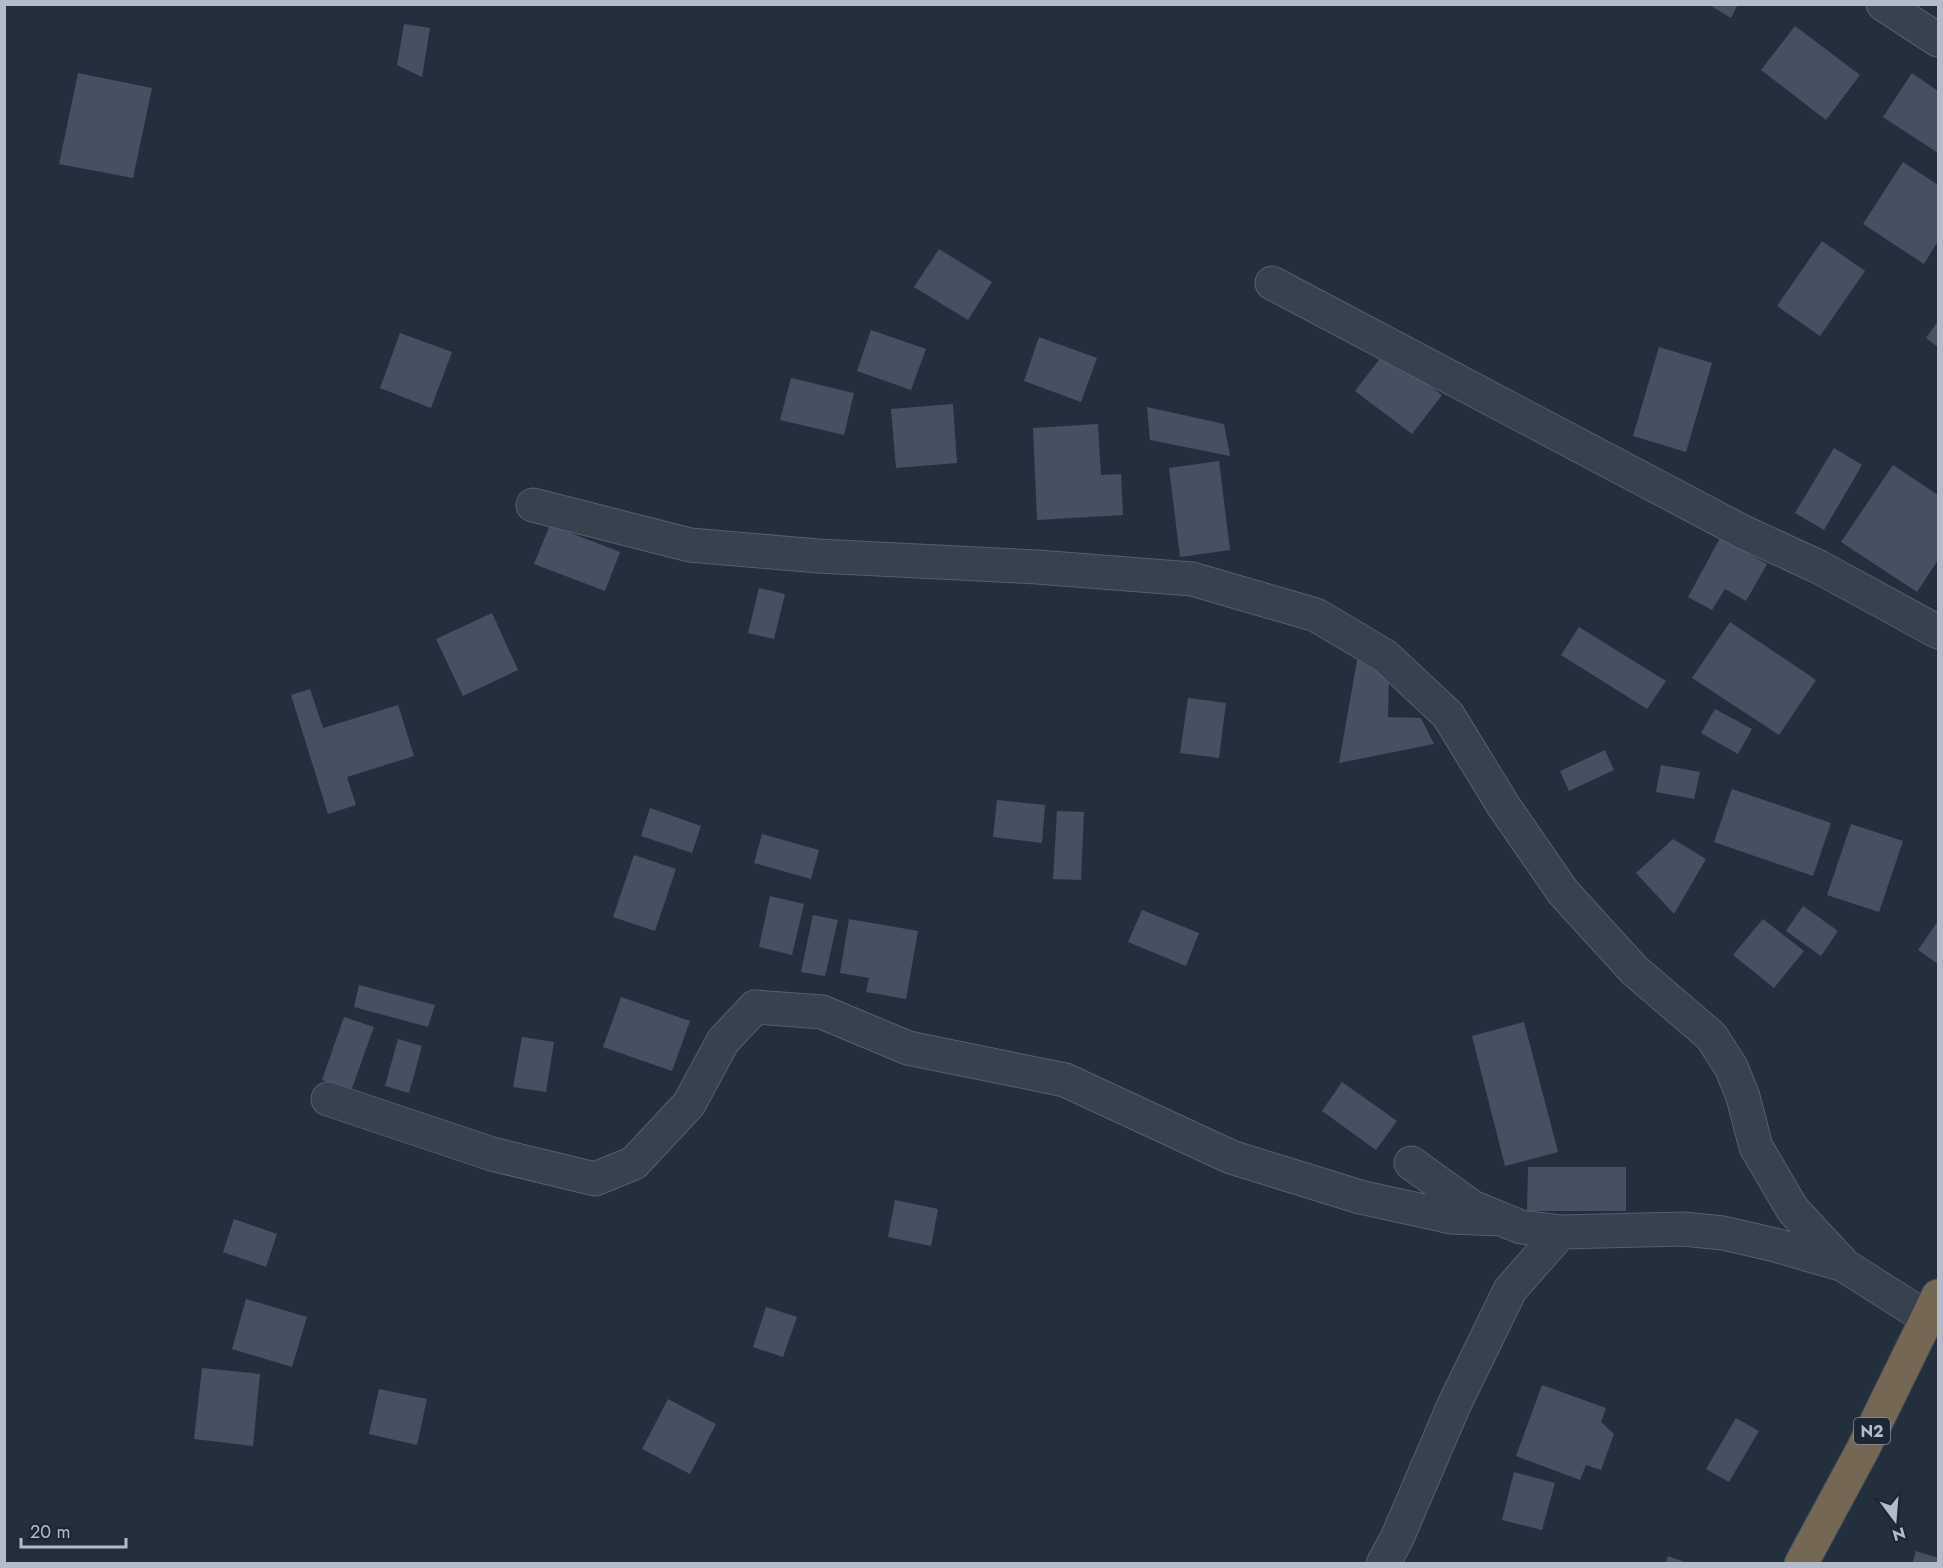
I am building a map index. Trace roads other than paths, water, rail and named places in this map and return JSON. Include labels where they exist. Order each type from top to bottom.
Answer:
[{"type":"highway","name":"N2","points":[[1801,1563],[1863,1449],[1933,1307]]},
{"type":"street","points":[[1883,4],[1938,40]]},
{"type":"street","points":[[1272,283],[1743,532],[1819,567],[1938,632]]},
{"type":"street","points":[[533,506],[690,545],[818,556],[1037,567],[1192,579],[1316,615],[1385,656],[1448,715],[1503,805],[1563,892],[1634,970],[1711,1036],[1731,1067],[1743,1097],[1756,1147],[1792,1210],[1845,1266]]},
{"type":"street","points":[[327,1099],[492,1154],[595,1179],[634,1163],[689,1104],[723,1041],[755,1007],[822,1012],[908,1048],[1065,1080],[1231,1157],[1360,1197],[1451,1217],[1501,1219]]},
{"type":"street","points":[[1412,1163],[1472,1207],[1521,1227],[1561,1232],[1683,1229],[1723,1233],[1775,1245],[1845,1266],[1933,1307]]},
{"type":"street","points":[[1383,1563],[1397,1538],[1454,1405],[1510,1290],[1561,1232]]}]
